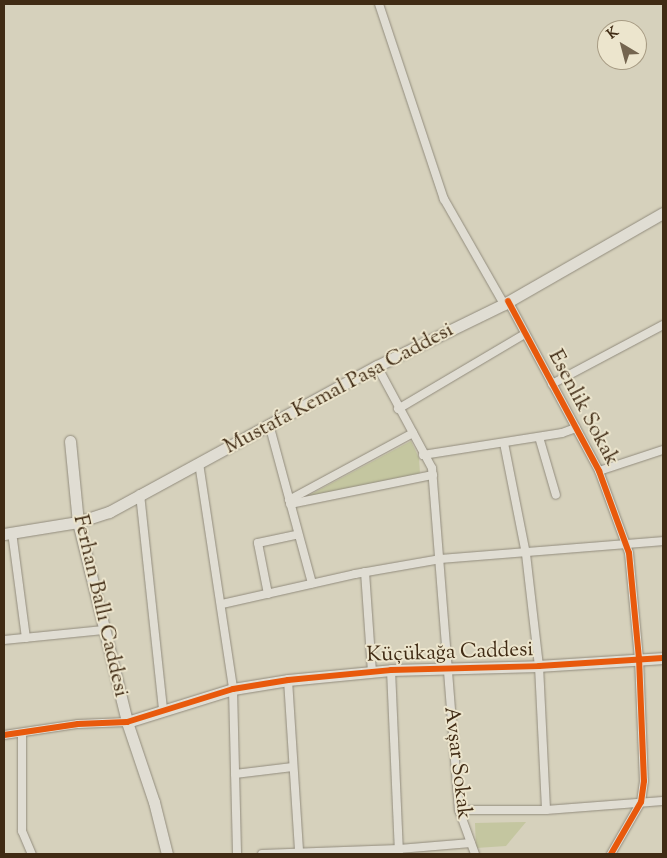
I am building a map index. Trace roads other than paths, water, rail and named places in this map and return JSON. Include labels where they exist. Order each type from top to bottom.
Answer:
[{"type":"street","name":"Esenlik Sokak","points":[[379,4],[444,199],[525,334],[599,471],[629,553],[639,658],[644,781],[641,802],[611,854]]},
{"type":"street","name":"Mustafa Kemal Paşa Caddesi","points":[[8,533],[78,522],[109,512],[377,366],[506,302],[663,212]]},
{"type":"street","points":[[552,384],[663,325]]},
{"type":"street","points":[[398,409],[525,334]]},
{"type":"street","name":"Avşar Sokak","points":[[377,366],[398,409],[413,433],[433,476],[441,559],[446,670],[459,810],[475,854]]},
{"type":"street","points":[[269,424],[297,535],[312,583]]},
{"type":"street","points":[[423,454],[504,443],[576,428]]},
{"type":"street","points":[[289,502],[413,433]]},
{"type":"street","points":[[539,437],[556,495]]},
{"type":"street","name":"Ferhan Ballı Caddesi","points":[[70,441],[78,522],[127,722],[154,802],[167,854]]},
{"type":"street","points":[[504,443],[526,554],[539,666],[546,810]]},
{"type":"street","points":[[599,471],[663,450]]},
{"type":"street","points":[[199,463],[222,604],[233,689],[237,854]]},
{"type":"street","points":[[289,502],[433,476]]},
{"type":"street","points":[[140,494],[163,710]]},
{"type":"street","points":[[8,533],[26,638]]},
{"type":"street","points":[[268,594],[258,543],[297,535]]},
{"type":"street","points":[[222,604],[364,572],[441,559],[526,554],[663,541]]},
{"type":"street","points":[[364,572],[372,672]]},
{"type":"street","points":[[4,640],[104,630]]},
{"type":"street","name":"Küçükağa Caddesi","points":[[4,735],[78,724],[127,722],[233,689],[288,680],[391,670],[539,666],[639,658],[663,658]]},
{"type":"street","points":[[391,670],[399,852]]},
{"type":"street","points":[[288,680],[299,852]]},
{"type":"street","points":[[22,733],[22,830],[32,854]]},
{"type":"street","points":[[235,774],[293,767]]},
{"type":"street","points":[[459,810],[546,810],[663,801]]},
{"type":"street","points":[[262,854],[399,852],[470,842]]}]
